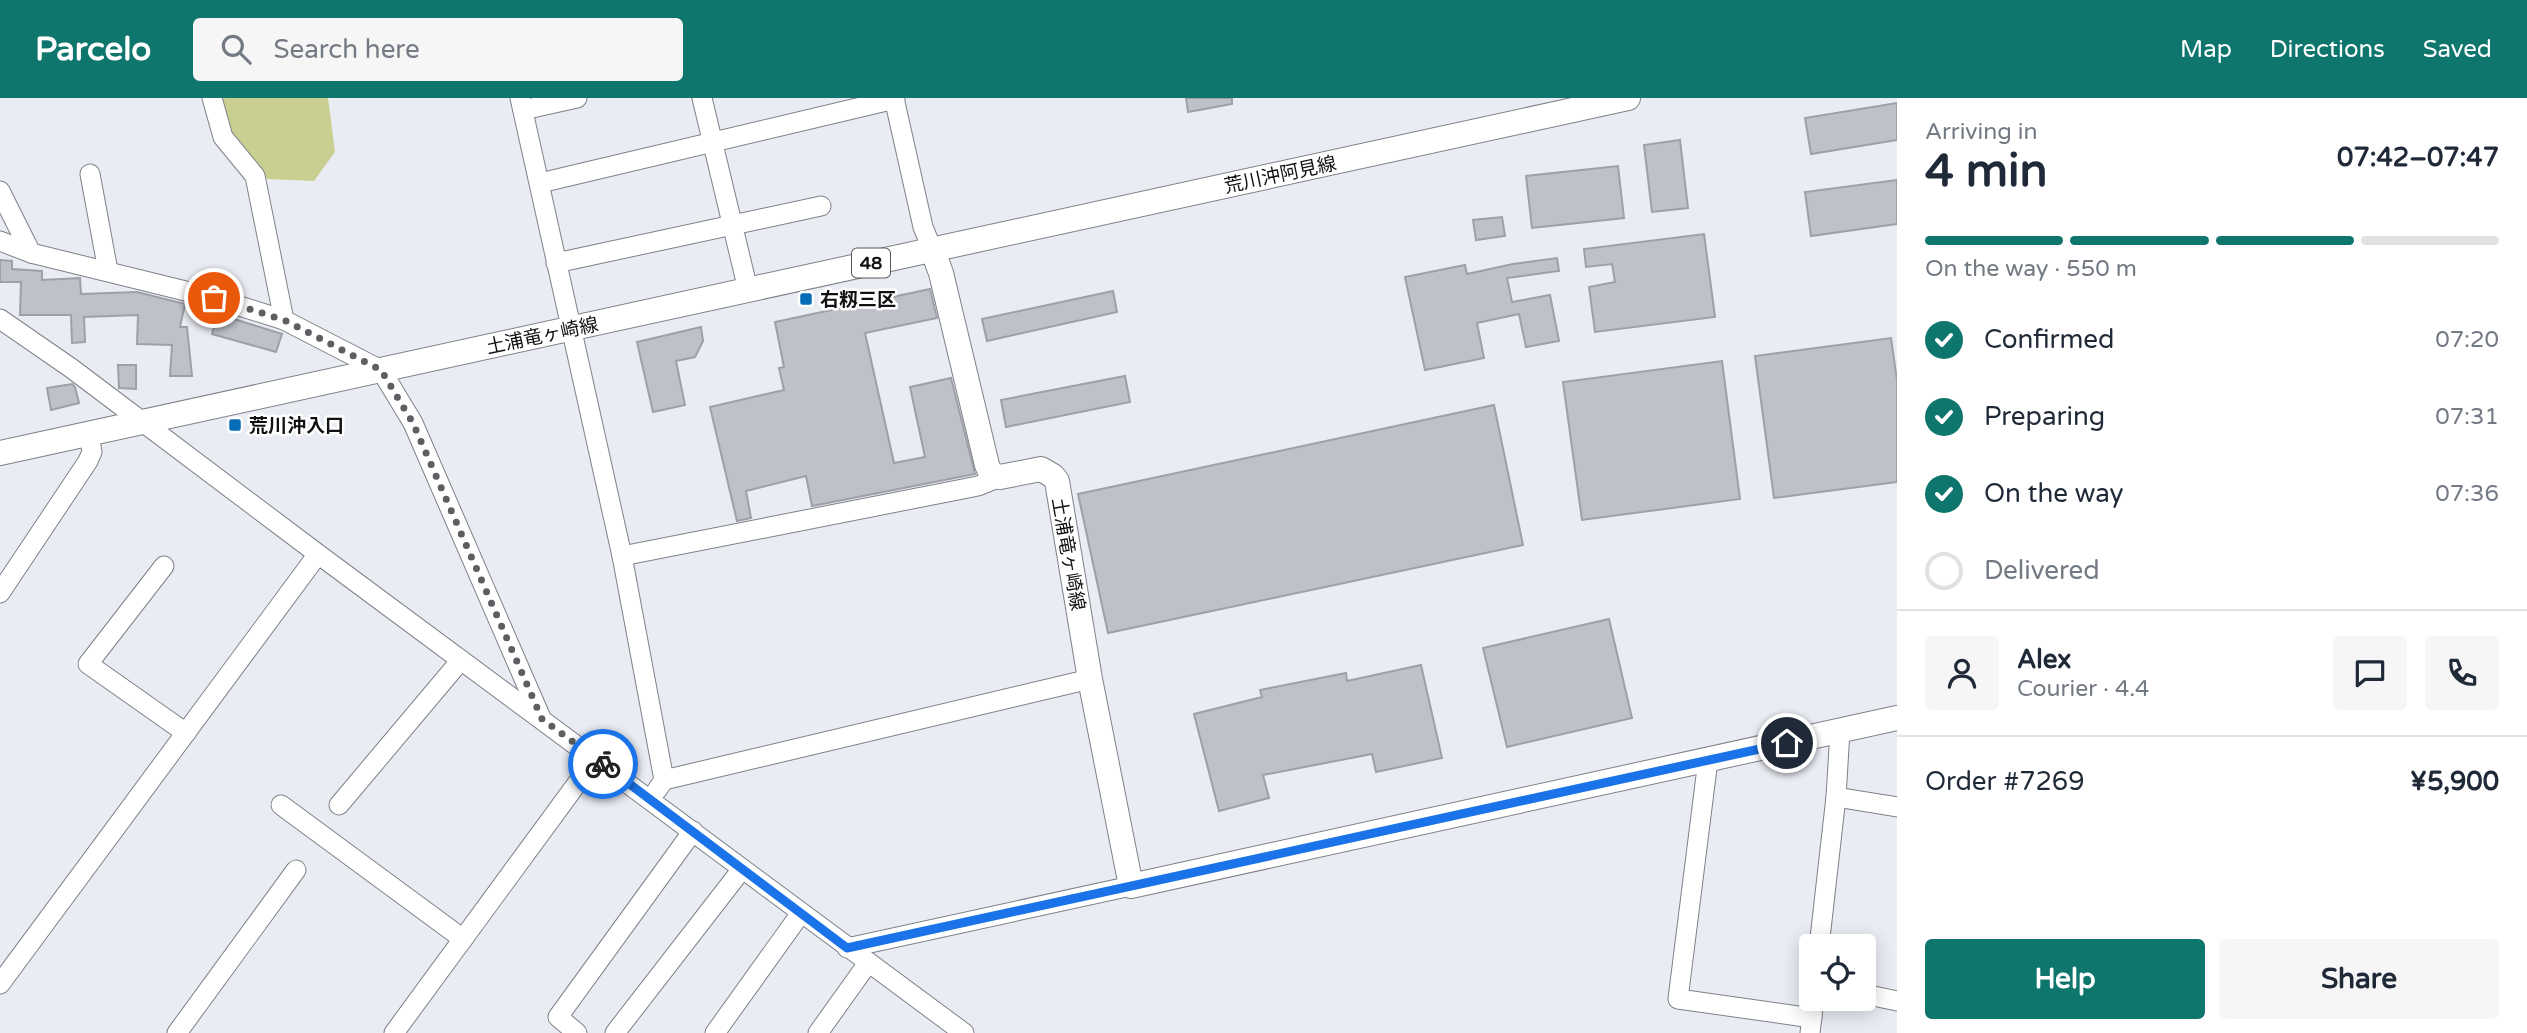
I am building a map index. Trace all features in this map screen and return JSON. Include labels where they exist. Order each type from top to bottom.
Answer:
[{"type":"main road","name":"荒川沖阿見線","points":[[932,249],[1628,98]]},
{"type":"main road","name":"土浦竜ヶ崎線","points":[[0,453],[932,249]]},
{"type":"main road","points":[[932,249],[941,273],[987,465],[991,474],[1000,477]]},
{"type":"main road","name":"土浦竜ヶ崎線","points":[[1000,477],[1041,469],[1056,481],[1090,679],[1132,886]]},
{"type":"main road","points":[[1132,886],[1897,718]]},
{"type":"street","points":[[212,98],[223,137],[255,176],[284,320]]},
{"type":"street","points":[[577,98],[522,104],[622,556],[664,780]]},
{"type":"street","points":[[702,98],[748,290]]},
{"type":"street","points":[[540,183],[895,99],[923,227],[932,249]]},
{"type":"street","points":[[90,174],[108,271]]},
{"type":"street","points":[[0,191],[31,253]]},
{"type":"street","points":[[556,263],[821,206]]},
{"type":"street","points":[[0,241],[31,253],[214,298],[284,320],[381,370],[413,423],[542,719]]},
{"type":"street","points":[[0,319],[71,368],[964,1033]]},
{"type":"street","points":[[0,593],[89,461],[92,452],[89,434]]},
{"type":"street","points":[[622,556],[978,486],[1000,477]]},
{"type":"street","points":[[0,984],[318,554]]},
{"type":"street","points":[[164,566],[88,664],[186,733]]},
{"type":"street","points":[[339,805],[461,660]]},
{"type":"street","points":[[650,799],[664,780],[1090,679]]},
{"type":"street","points":[[1820,934],[1836,797],[1840,731]]},
{"type":"street","points":[[394,1033],[595,758]]},
{"type":"street","points":[[1708,760],[1678,999],[1812,1017]]},
{"type":"street","points":[[1836,797],[1897,807]]},
{"type":"street","points":[[281,805],[463,939]]},
{"type":"street","points":[[578,1033],[558,1017],[693,831]]},
{"type":"street","points":[[615,1033],[742,869]]},
{"type":"street","points":[[177,1033],[296,870]]},
{"type":"street","points":[[847,948],[1132,886]]},
{"type":"street","points":[[715,1033],[801,913]]},
{"type":"street","points":[[818,1033],[868,963]]},
{"type":"street","points":[[1876,997],[1897,1001]]},
{"type":"green space","points":[[212,98],[328,98],[335,152],[314,181],[267,179],[223,137]]},
{"type":"building","points":[[1186,98],[1232,98],[1232,104],[1188,112]]},
{"type":"building","points":[[1897,103],[1897,140],[1811,154],[1805,118]]},
{"type":"building","points":[[1680,140],[1688,208],[1652,212],[1644,145]]},
{"type":"building","points":[[1618,166],[1624,218],[1532,228],[1526,176]]},
{"type":"building","points":[[1897,180],[1897,224],[1811,236],[1805,192]]},
{"type":"building","points":[[1502,217],[1505,236],[1476,240],[1473,220]]},
{"type":"building","points":[[1704,234],[1715,317],[1595,332],[1589,287],[1615,282],[1612,264],[1586,267],[1584,249]]},
{"type":"building","points":[[1557,258],[1559,271],[1507,278],[1512,302],[1550,295],[1559,341],[1526,347],[1519,314],[1477,323],[1484,358],[1425,370],[1405,277],[1465,265],[1467,274]]},
{"type":"building","points":[[0,260],[12,261],[12,269],[42,271],[42,280],[80,278],[81,294],[137,292],[185,304],[180,327],[187,327],[192,376],[170,376],[172,345],[137,344],[138,315],[84,317],[85,342],[72,343],[71,315],[20,315],[21,282],[0,282]]},
{"type":"building","points":[[930,289],[937,318],[865,333],[894,463],[925,457],[910,387],[951,378],[975,474],[812,506],[806,476],[746,491],[751,518],[737,521],[710,407],[784,390],[779,368],[784,367],[775,322]]},
{"type":"building","points":[[1113,291],[1117,312],[987,341],[982,319]]},
{"type":"building","points":[[218,314],[282,334],[276,352],[212,334]]},
{"type":"building","points":[[701,327],[703,341],[695,357],[676,361],[685,405],[653,412],[637,342]]},
{"type":"building","points":[[1891,338],[1897,380],[1897,482],[1774,498],[1755,356]]},
{"type":"building","points":[[1722,361],[1740,499],[1582,520],[1563,382]]},
{"type":"building","points":[[118,365],[136,365],[136,389],[119,388]]},
{"type":"building","points":[[1125,376],[1130,402],[1006,427],[1001,400]]},
{"type":"building","points":[[72,384],[79,403],[51,410],[47,388]]},
{"type":"building","points":[[1494,405],[1523,545],[1108,633],[1078,494]]},
{"type":"building","points":[[1609,619],[1632,718],[1507,747],[1483,648]]},
{"type":"building","points":[[1421,665],[1442,758],[1376,772],[1372,754],[1263,775],[1269,798],[1219,811],[1194,714],[1262,697],[1260,690],[1346,673],[1347,681]]},
{"type":"way so far","points":[[214,298],[284,320],[381,370],[413,423],[542,719],[603,764]]},
{"type":"place","name":"右籾三区","points":[[806,299]]},
{"type":"place","name":"荒川沖入口","points":[[235,425]]},
{"type":"route","points":[[603,764],[847,948],[1787,743]]}]
